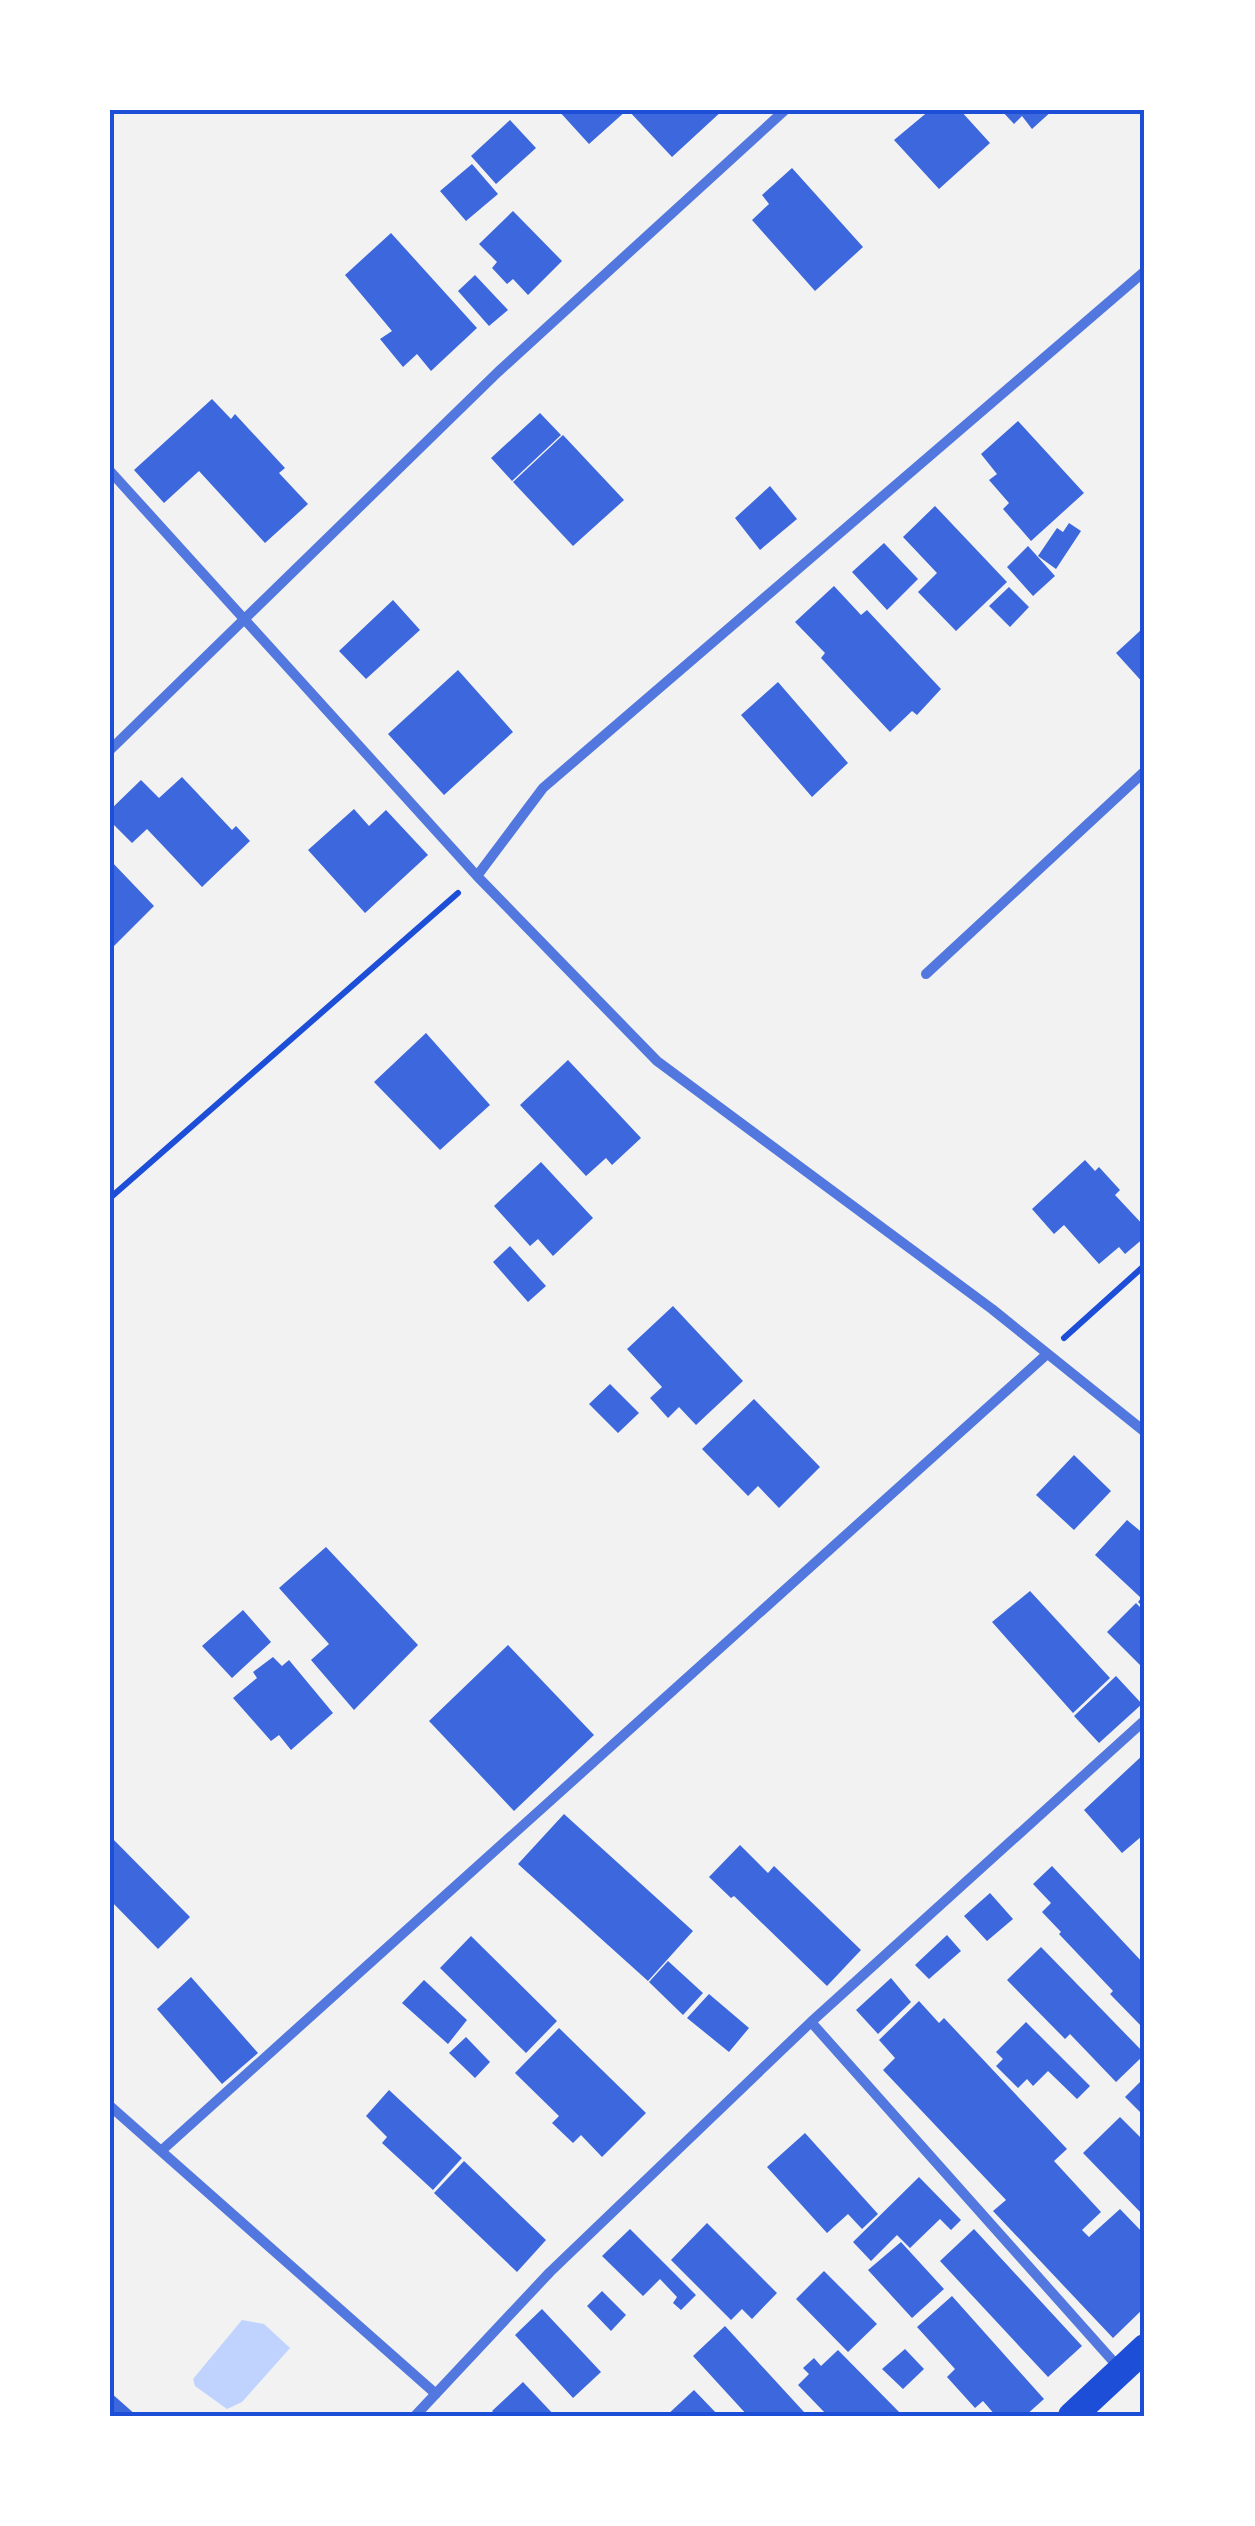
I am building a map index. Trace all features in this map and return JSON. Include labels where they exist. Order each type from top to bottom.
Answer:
[{"type":"highway","points":[[1072,2416],[1145,2348]]},
{"type":"street","points":[[110,750],[498,372],[785,110]]},
{"type":"street","points":[[477,876],[542,788],[1145,271]]},
{"type":"street","points":[[110,471],[477,876],[657,1062],[992,1308],[1145,1432]]},
{"type":"street","points":[[926,974],[1145,772]]},
{"type":"street","points":[[161,2151],[1046,1354]]},
{"type":"street","points":[[414,2416],[550,2272],[811,2022],[1145,1720]]},
{"type":"street","points":[[811,2022],[1121,2370]]},
{"type":"street","points":[[110,2106],[436,2394]]},
{"type":"path","points":[[110,1198],[477,876]]},
{"type":"path","points":[[1046,1354],[1145,1265]]},
{"type":"water","points":[[242,2320],[264,2324],[290,2348],[242,2402],[227,2409],[195,2386],[193,2379]]},
{"type":"building","points":[[558,110],[627,110],[589,144]]},
{"type":"building","points":[[628,110],[723,110],[672,157]]},
{"type":"building","points":[[930,110],[960,110],[990,143],[939,189],[894,140]]},
{"type":"building","points":[[1001,110],[1053,110],[1032,129],[1022,116],[1014,124]]},
{"type":"building","points":[[510,120],[536,148],[496,184],[471,156]]},
{"type":"building","points":[[472,164],[498,194],[466,221],[440,191]]},
{"type":"building","points":[[792,168],[863,247],[815,291],[752,220],[769,204],[762,195]]},
{"type":"building","points":[[513,211],[562,261],[528,295],[513,279],[507,284],[492,268],[497,262],[479,244]]},
{"type":"building","points":[[391,233],[477,328],[431,371],[417,354],[403,367],[380,339],[392,331],[345,275]]},
{"type":"building","points":[[475,275],[508,310],[489,326],[458,291]]},
{"type":"building","points":[[212,399],[231,419],[235,414],[285,468],[279,473],[308,504],[265,543],[199,471],[164,503],[134,470]]},
{"type":"building","points":[[540,413],[561,435],[512,481],[491,458]]},
{"type":"building","points":[[1018,421],[1084,493],[1031,541],[1003,509],[1009,503],[989,480],[997,474],[981,454]]},
{"type":"building","points":[[563,435],[624,500],[573,546],[513,482]]},
{"type":"building","points":[[770,486],[797,519],[760,550],[735,518]]},
{"type":"building","points":[[935,506],[1007,582],[956,631],[918,592],[937,573],[903,537]]},
{"type":"building","points":[[1069,523],[1081,531],[1056,569],[1038,556],[1057,528],[1063,532]]},
{"type":"building","points":[[884,543],[918,579],[887,610],[852,572]]},
{"type":"building","points":[[1028,546],[1055,576],[1033,596],[1007,567]]},
{"type":"building","points":[[834,586],[861,615],[867,610],[941,689],[917,715],[912,711],[890,732],[821,658],[825,653],[795,622]]},
{"type":"building","points":[[1009,587],[1029,607],[1010,627],[989,606]]},
{"type":"building","points":[[393,600],[420,630],[366,679],[339,651]]},
{"type":"building","points":[[1142,629],[1145,632],[1145,685],[1116,653]]},
{"type":"building","points":[[458,670],[513,732],[444,795],[388,734]]},
{"type":"building","points":[[778,682],[848,763],[812,797],[741,715]]},
{"type":"building","points":[[182,777],[232,830],[236,826],[250,841],[202,887],[147,829],[132,843],[110,821],[110,810],[141,780],[159,798]]},
{"type":"building","points":[[354,809],[369,826],[386,810],[428,855],[365,913],[308,850]]},
{"type":"building","points":[[110,860],[154,906],[110,950]]},
{"type":"building","points":[[426,1033],[490,1105],[440,1150],[374,1082]]},
{"type":"building","points":[[568,1060],[641,1138],[612,1165],[606,1158],[586,1176],[520,1105]]},
{"type":"building","points":[[1085,1160],[1095,1171],[1099,1167],[1120,1190],[1115,1195],[1145,1227],[1145,1237],[1125,1254],[1119,1247],[1099,1264],[1064,1225],[1054,1234],[1032,1209]]},
{"type":"building","points":[[541,1162],[593,1218],[553,1256],[538,1239],[530,1246],[494,1206]]},
{"type":"building","points":[[510,1246],[546,1286],[528,1302],[493,1262]]},
{"type":"building","points":[[673,1306],[743,1381],[696,1425],[679,1407],[668,1418],[650,1398],[662,1387],[627,1349]]},
{"type":"building","points":[[610,1384],[639,1413],[618,1433],[589,1404]]},
{"type":"building","points":[[754,1399],[820,1467],[779,1508],[758,1486],[748,1496],[702,1449]]},
{"type":"building","points":[[1074,1455],[1111,1491],[1074,1530],[1036,1495]]},
{"type":"building","points":[[1127,1520],[1145,1535],[1145,1609],[1138,1602],[1141,1598],[1095,1555]]},
{"type":"building","points":[[326,1547],[418,1645],[354,1710],[311,1660],[329,1644],[279,1588]]},
{"type":"building","points":[[1030,1591],[1110,1678],[1073,1713],[992,1622]]},
{"type":"building","points":[[1136,1603],[1145,1612],[1145,1670],[1107,1632]]},
{"type":"building","points":[[243,1610],[271,1642],[232,1678],[202,1646]]},
{"type":"building","points":[[508,1645],[594,1735],[514,1811],[429,1721]]},
{"type":"building","points":[[273,1657],[282,1666],[289,1660],[333,1713],[291,1750],[279,1735],[271,1741],[233,1698],[257,1678],[253,1672]]},
{"type":"building","points":[[1116,1676],[1142,1704],[1099,1743],[1074,1716]]},
{"type":"building","points":[[1145,1753],[1145,1839],[1142,1836],[1122,1853],[1084,1810]]},
{"type":"building","points":[[564,1814],[693,1931],[648,1981],[518,1864]]},
{"type":"building","points":[[110,1836],[190,1917],[158,1949],[110,1900]]},
{"type":"building","points":[[740,1845],[768,1873],[774,1866],[861,1950],[827,1986],[734,1896],[731,1898],[709,1877]]},
{"type":"building","points":[[1052,1866],[1145,1965],[1145,2030],[1042,1912],[1051,1903],[1033,1884]]},
{"type":"building","points":[[990,1893],[1013,1919],[987,1941],[964,1916]]},
{"type":"building","points":[[947,1935],[961,1951],[929,1979],[915,1965]]},
{"type":"building","points":[[471,1936],[557,2021],[526,2053],[440,1968]]},
{"type":"building","points":[[1041,1947],[1145,2054],[1116,2082],[1070,2034],[1065,2039],[1007,1980]]},
{"type":"building","points":[[668,1961],[703,1993],[683,2015],[649,1982]]},
{"type":"building","points":[[191,1977],[258,2053],[222,2084],[157,2009]]},
{"type":"building","points":[[891,1978],[911,2002],[878,2034],[856,2010]]},
{"type":"building","points":[[424,1980],[467,2020],[448,2044],[402,2003]]},
{"type":"building","points":[[709,1994],[749,2028],[729,2052],[687,2018]]},
{"type":"building","points":[[919,2001],[939,2023],[944,2018],[1067,2149],[1054,2161],[1101,2212],[1082,2230],[1089,2237],[1120,2209],[1145,2235],[1145,2307],[1113,2338],[993,2211],[1006,2200],[883,2070],[895,2058],[879,2040]]},
{"type":"building","points":[[1026,2022],[1090,2086],[1077,2099],[1048,2071],[1033,2086],[1027,2079],[1018,2088],[996,2066],[1003,2059],[996,2052]]},
{"type":"building","points":[[559,2028],[646,2113],[602,2157],[581,2135],[573,2143],[552,2123],[559,2116],[515,2073]]},
{"type":"building","points":[[466,2037],[490,2062],[475,2078],[449,2053]]},
{"type":"building","points":[[1145,2077],[1145,2117],[1125,2097]]},
{"type":"building","points":[[389,2090],[462,2158],[433,2190],[382,2143],[387,2137],[366,2116]]},
{"type":"building","points":[[1120,2117],[1145,2142],[1145,2217],[1083,2153]]},
{"type":"building","points":[[805,2133],[878,2214],[862,2229],[848,2214],[827,2233],[767,2167]]},
{"type":"building","points":[[464,2161],[546,2240],[517,2272],[434,2193]]},
{"type":"building","points":[[919,2177],[961,2220],[951,2230],[940,2219],[910,2248],[897,2235],[871,2261],[853,2242]]},
{"type":"building","points":[[707,2223],[777,2293],[752,2319],[742,2309],[731,2320],[671,2260]]},
{"type":"building","points":[[630,2229],[696,2295],[681,2310],[673,2303],[677,2297],[660,2279],[643,2296],[602,2256]]},
{"type":"building","points":[[974,2229],[1082,2346],[1048,2377],[940,2261]]},
{"type":"building","points":[[901,2242],[944,2289],[912,2318],[868,2270]]},
{"type":"building","points":[[824,2271],[877,2324],[848,2352],[796,2299]]},
{"type":"building","points":[[602,2291],[626,2315],[611,2331],[587,2306]]},
{"type":"building","points":[[952,2296],[1044,2399],[1025,2416],[996,2416],[983,2401],[975,2408],[947,2377],[955,2369],[917,2327]]},
{"type":"building","points":[[542,2309],[601,2372],[573,2398],[515,2335]]},
{"type":"building","points":[[725,2326],[804,2412],[799,2416],[748,2416],[693,2356]]},
{"type":"building","points":[[905,2349],[924,2369],[903,2389],[882,2369]]},
{"type":"building","points":[[838,2350],[903,2416],[834,2416],[830,2412],[827,2415],[798,2385],[809,2374],[803,2368],[814,2358],[821,2366]]},
{"type":"building","points":[[523,2382],[555,2416],[497,2416],[492,2411]]},
{"type":"building","points":[[694,2390],[719,2416],[666,2416]]},
{"type":"building","points":[[110,2392],[137,2416],[110,2416]]}]
